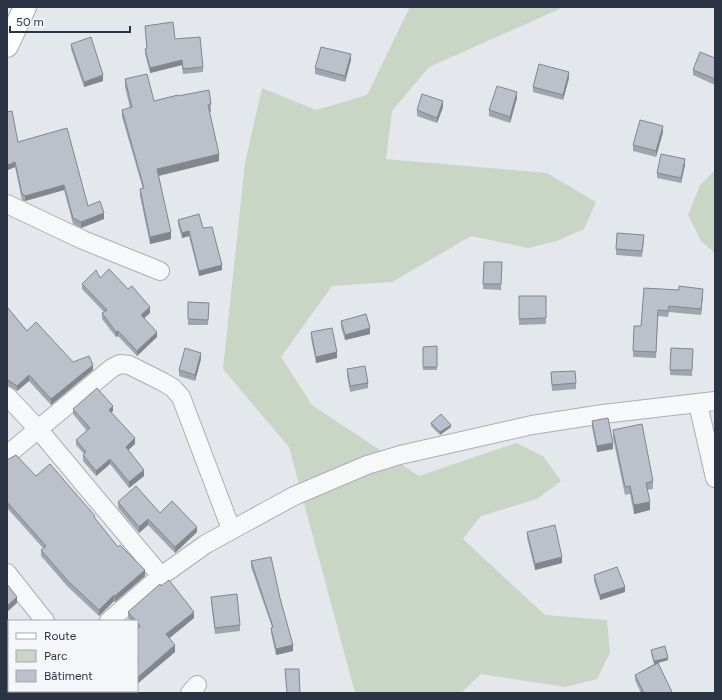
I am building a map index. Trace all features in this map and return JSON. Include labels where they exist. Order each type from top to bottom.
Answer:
[{"type":"street","points":[[7,46],[25,7]]},
{"type":"street","points":[[7,204],[83,240],[160,271]]},
{"type":"street","points":[[7,455],[112,368],[120,364],[129,365],[173,388],[181,397],[231,529]]},
{"type":"street","points":[[7,396],[38,429],[161,576]]},
{"type":"street","points":[[110,620],[161,576],[191,554],[231,529],[329,480],[367,465],[400,455],[532,425],[603,414],[706,402],[715,478]]},
{"type":"street","points":[[7,573],[44,620]]},
{"type":"green space","points":[[410,7],[564,7],[429,67],[392,111],[386,159],[547,173],[596,202],[584,229],[557,241],[528,248],[471,236],[392,282],[332,286],[281,357],[312,405],[419,476],[516,443],[543,456],[561,481],[537,499],[481,516],[463,539],[545,615],[607,620],[610,653],[597,679],[565,687],[481,674],[461,693],[355,693],[289,447],[223,369],[245,163],[262,88],[316,110],[367,95]]},
{"type":"green space","points":[[715,170],[715,253],[701,241],[688,215],[700,185]]},
{"type":"building","points":[[173,22],[175,39],[200,37],[203,67],[183,69],[182,60],[150,68],[145,49],[147,49],[145,26]]},
{"type":"building","points":[[91,37],[103,75],[84,82],[71,44]]},
{"type":"building","points":[[321,47],[351,54],[345,76],[315,68]]},
{"type":"building","points":[[700,52],[715,58],[715,79],[693,70]]},
{"type":"building","points":[[539,64],[569,72],[563,95],[533,87]]},
{"type":"building","points":[[147,74],[154,101],[209,90],[211,104],[208,105],[219,154],[157,169],[171,232],[150,237],[140,189],[144,188],[122,110],[132,107],[125,79]]},
{"type":"building","points":[[497,86],[517,92],[510,117],[489,110]]},
{"type":"building","points":[[422,94],[443,101],[437,118],[417,110]]},
{"type":"building","points":[[12,111],[18,142],[67,128],[88,206],[100,201],[104,213],[81,222],[73,218],[64,185],[25,196],[22,194],[15,162],[8,165],[7,161],[7,112]]},
{"type":"building","points":[[640,120],[663,126],[656,151],[633,145]]},
{"type":"building","points":[[661,154],[685,159],[681,178],[657,173]]},
{"type":"building","points":[[199,214],[203,228],[212,227],[222,265],[199,271],[189,231],[182,233],[178,220]]},
{"type":"building","points":[[617,233],[644,235],[642,251],[616,249]]},
{"type":"building","points":[[484,262],[502,262],[501,284],[483,284]]},
{"type":"building","points":[[109,269],[128,289],[132,286],[150,307],[141,315],[157,332],[137,351],[118,331],[116,332],[102,313],[107,310],[82,284],[96,270],[100,278]]},
{"type":"building","points":[[679,286],[703,289],[701,309],[669,306],[668,311],[658,310],[656,352],[633,351],[634,326],[641,326],[644,288],[679,290]]},
{"type":"building","points":[[519,296],[546,296],[546,318],[519,319]]},
{"type":"building","points":[[188,302],[209,303],[208,320],[188,319]]},
{"type":"building","points":[[7,307],[27,331],[36,322],[73,362],[89,356],[93,365],[51,399],[29,375],[17,386],[8,380]]},
{"type":"building","points":[[366,314],[370,328],[345,335],[341,321]]},
{"type":"building","points":[[332,328],[337,352],[316,357],[311,332]]},
{"type":"building","points":[[437,346],[437,367],[423,367],[423,347]]},
{"type":"building","points":[[185,348],[201,353],[195,375],[179,370]]},
{"type":"building","points":[[671,348],[693,349],[692,370],[670,370]]},
{"type":"building","points":[[365,366],[368,383],[350,386],[347,369]]},
{"type":"building","points":[[575,371],[576,383],[552,385],[551,372]]},
{"type":"building","points":[[97,388],[113,406],[109,410],[135,438],[126,447],[144,470],[129,482],[110,459],[96,471],[83,455],[86,452],[76,440],[90,428],[73,409]]},
{"type":"building","points":[[441,414],[451,425],[440,432],[431,423]]},
{"type":"building","points":[[608,418],[613,443],[597,446],[592,421]]},
{"type":"building","points":[[642,424],[653,481],[646,483],[650,502],[634,505],[630,486],[625,487],[613,430]]},
{"type":"building","points":[[16,455],[36,476],[50,464],[95,516],[94,517],[118,547],[120,545],[145,570],[115,596],[114,595],[99,610],[68,581],[41,550],[46,546],[7,502],[7,459]]},
{"type":"building","points":[[136,486],[160,513],[172,501],[197,527],[175,547],[148,519],[139,527],[118,502]]},
{"type":"building","points":[[555,525],[562,557],[535,564],[527,532]]},
{"type":"building","points":[[271,557],[280,598],[293,645],[276,649],[271,628],[273,627],[251,561]]},
{"type":"building","points":[[617,567],[625,587],[600,595],[594,575]]},
{"type":"building","points":[[169,580],[194,612],[166,634],[175,645],[138,677],[138,629],[140,626],[138,620],[135,620],[128,612],[160,584],[161,586]]},
{"type":"building","points":[[7,584],[17,597],[7,606]]},
{"type":"building","points":[[237,594],[240,625],[215,628],[211,597]]},
{"type":"building","points":[[7,642],[8,642],[8,679],[7,680]]},
{"type":"building","points":[[665,646],[668,658],[654,661],[651,650]]},
{"type":"building","points":[[658,663],[672,692],[644,693],[635,675]]},
{"type":"building","points":[[285,669],[299,669],[300,693],[287,693]]},
{"type":"building","points":[[48,692],[120,692],[119,693],[47,693]]}]
